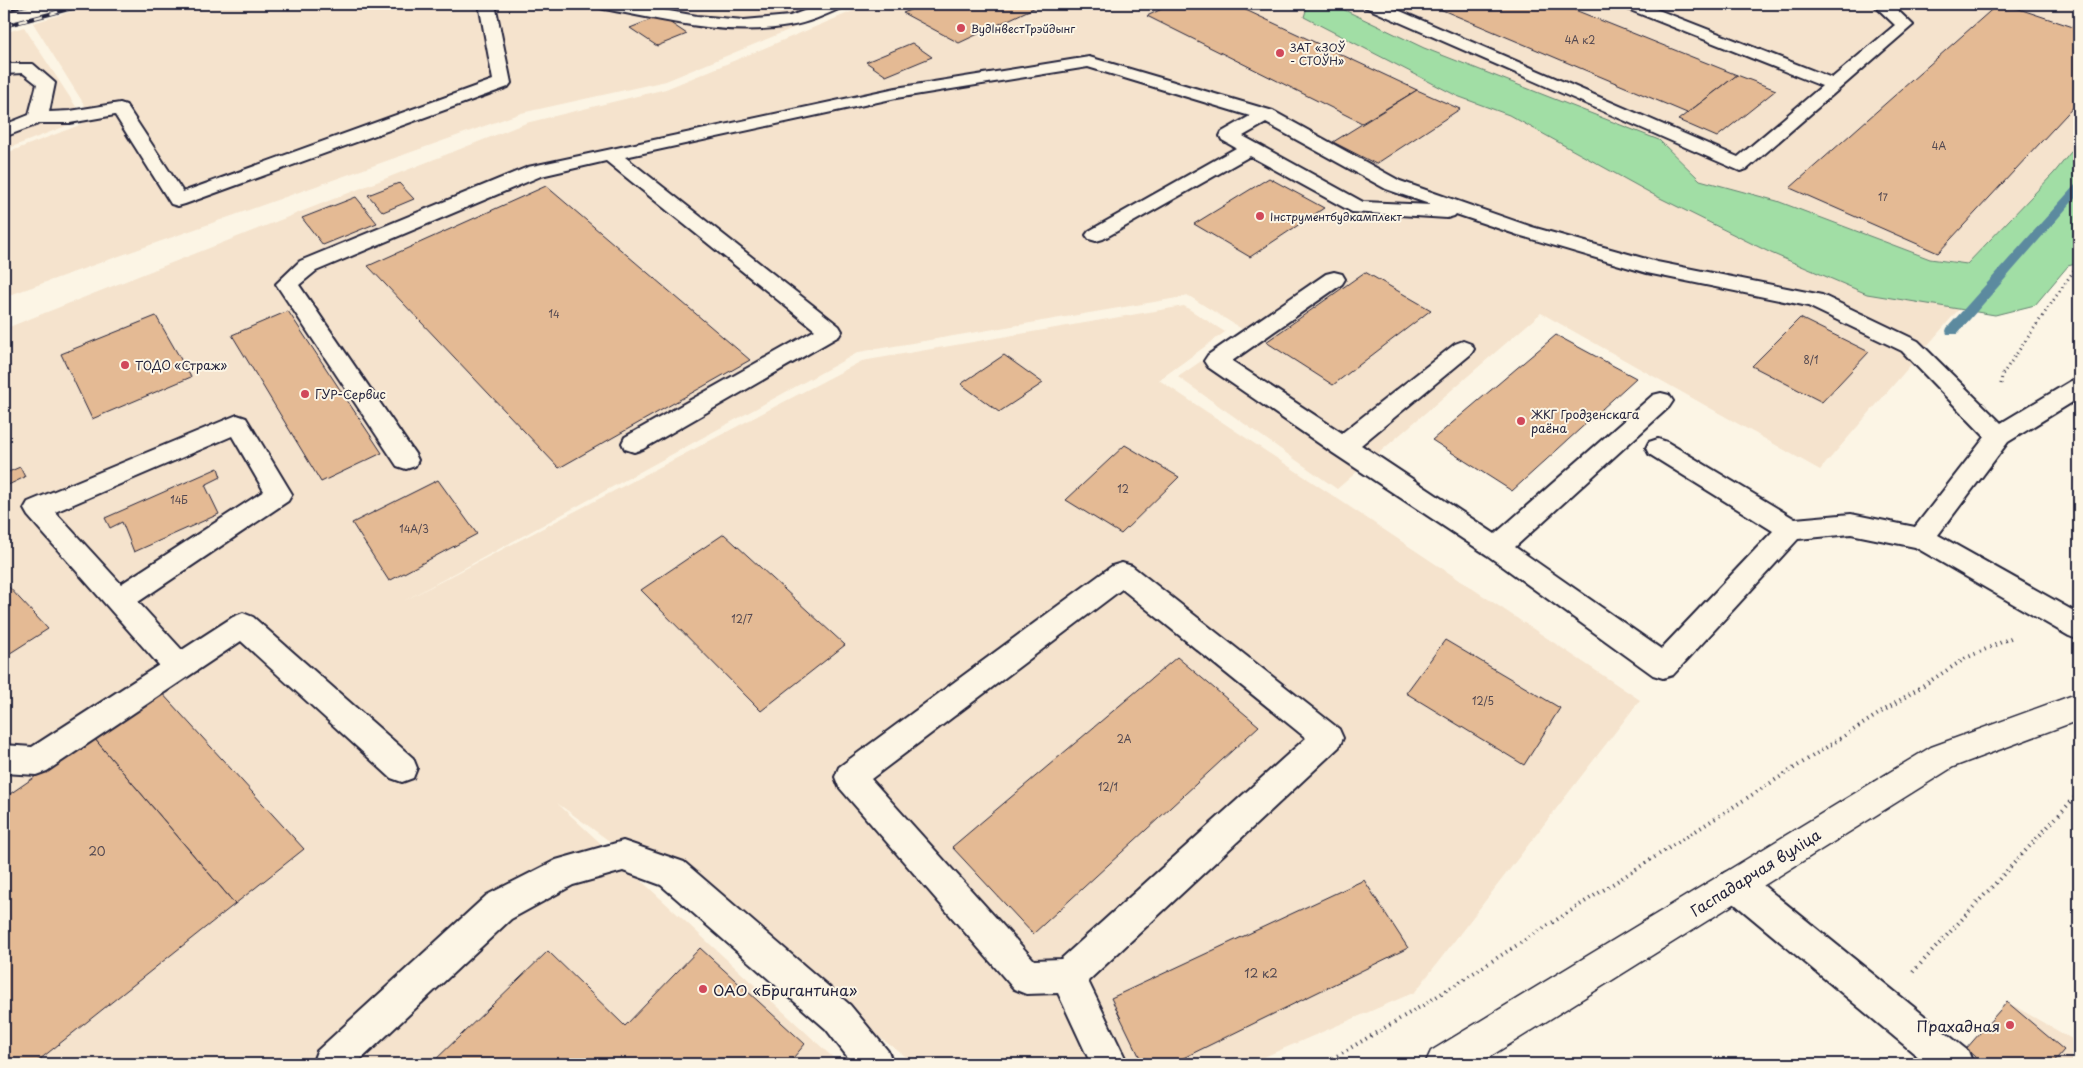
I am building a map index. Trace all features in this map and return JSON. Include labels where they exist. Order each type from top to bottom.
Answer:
[{"type":"street","name":"Гаспадарчая вуліца","points":[[1444,1064],[1942,757],[2079,706]]},
{"type":"lane","points":[[4,131],[38,118],[70,117],[120,109],[178,200],[502,83],[487,4]]},
{"type":"lane","points":[[604,4],[732,25],[789,21],[837,4]]},
{"type":"lane","points":[[1371,4],[1740,165],[1905,25],[1881,4]]},
{"type":"lane","points":[[1630,4],[1834,85]]},
{"type":"lane","points":[[406,460],[287,284],[308,266],[536,171],[896,94],[1089,62],[1266,115],[1394,185],[1525,231],[1655,268],[1814,300],[1910,346],[1998,436]]},
{"type":"lane","points":[[4,68],[28,68],[46,84],[38,118]]},
{"type":"lane","points":[[1266,115],[1229,136],[1359,208],[1475,213]]},
{"type":"lane","points":[[1096,235],[1250,148]]},
{"type":"lane","points":[[610,155],[831,331],[634,443]]},
{"type":"lane","points":[[1334,279],[1216,361],[1496,548],[1664,666],[1791,529]]},
{"type":"lane","points":[[1342,446],[1463,349]]},
{"type":"lane","points":[[1921,538],[1998,436],[2079,387]]},
{"type":"lane","points":[[1496,548],[1661,401]]},
{"type":"lane","points":[[119,600],[279,494],[237,424],[37,509],[179,667]]},
{"type":"lane","points":[[1658,448],[1791,529],[1851,524],[1921,538],[2069,622]]},
{"type":"lane","points":[[1122,574],[1328,738],[1068,976],[1026,976],[850,777],[1122,574]]},
{"type":"lane","points":[[4,759],[36,761],[243,624],[402,768]]},
{"type":"lane","points":[[330,1064],[499,907],[568,871],[623,856],[672,873],[838,1017],[875,1064]]},
{"type":"lane","points":[[1736,884],[1956,1064]]},
{"type":"lane","points":[[1068,976],[1110,1064]]},
{"type":"path","points":[[1998,436],[2002,374],[2079,264]]},
{"type":"path","points":[[1324,1064],[1425,1004],[1966,658],[2069,622]]},
{"type":"path","points":[[1882,1004],[2079,793]]},
{"type":"shaded area","points":[[96,4],[851,4],[666,81],[521,113],[4,297],[4,154],[77,126],[92,117],[33,23]]},
{"type":"shaded area","points":[[870,4],[2079,4],[2079,170],[1820,470],[1541,313],[1337,489],[1178,377],[1245,331],[1189,296],[859,352],[402,602],[862,361],[1184,306],[1225,332],[1159,380],[1640,700],[1415,992],[1248,1064],[916,1064],[557,803],[840,1064],[4,1064],[4,329],[526,123],[666,89]]},
{"type":"shaded area","points":[[24,27],[84,119],[4,150],[4,33]]},
{"type":"shaded area","name":"Прахадная","points":[[2007,1002],[2079,1043],[2079,1064],[1943,1064],[1966,1049]]},
{"type":"green space","points":[[1308,4],[1332,4],[1424,48],[1659,140],[1700,180],[1777,201],[1930,259],[1967,264],[2054,173],[2079,142],[2079,263],[2068,266],[2035,305],[1995,315],[1867,294],[1771,253],[1656,196],[1509,115],[1457,96],[1304,17]]},
{"type":"building","name":"ВудІнвестТрэйдынг","points":[[924,4],[1042,4],[959,43],[903,13]]},
{"type":"building","name":"ЗАТ «ЗОЎ - СТОЎН»","points":[[1172,4],[1233,4],[1417,90],[1362,123],[1147,16]]},
{"type":"building","points":[[1428,4],[1560,4],[1737,75],[1687,113]]},
{"type":"building","points":[[1998,4],[2004,4],[2079,29],[2079,101],[1938,253],[1790,188]]},
{"type":"building","points":[[660,16],[687,34],[657,46],[630,28]]},
{"type":"building","points":[[912,43],[932,57],[886,76],[866,62]]},
{"type":"building","points":[[1737,75],[1776,90],[1717,137],[1678,120]]},
{"type":"building","points":[[1417,90],[1460,109],[1376,164],[1333,142]]},
{"type":"building","name":"Інструментбудкамплект","points":[[1269,178],[1324,208],[1250,257],[1194,224]]},
{"type":"building","points":[[399,183],[414,199],[383,212],[368,195]]},
{"type":"building","points":[[546,186],[750,360],[559,468],[368,266]]},
{"type":"building","points":[[356,197],[377,223],[323,245],[302,218]]},
{"type":"building","points":[[1365,272],[1431,310],[1333,385],[1266,342]]},
{"type":"building","name":"ГУР-Сервис","points":[[288,311],[382,453],[321,482],[232,335]]},
{"type":"building","name":"ТОДО «Страж»","points":[[156,316],[191,377],[92,419],[61,354]]},
{"type":"building","points":[[1800,318],[1869,352],[1822,402],[1752,366]]},
{"type":"building","name":"ЖКГ Гродзенскага раёна","points":[[1556,335],[1636,378],[1512,491],[1432,440]]},
{"type":"building","points":[[1004,355],[1043,383],[999,412],[961,384]]},
{"type":"building","points":[[1125,445],[1179,477],[1121,534],[1066,500]]},
{"type":"building","points":[[20,467],[25,477],[4,487],[4,474]]},
{"type":"building","points":[[218,468],[221,477],[205,485],[219,514],[134,552],[122,522],[110,528],[105,518]]},
{"type":"building","points":[[438,480],[477,534],[389,581],[352,523]]},
{"type":"building","points":[[724,534],[845,645],[761,711],[641,590]]},
{"type":"building","points":[[7,585],[48,629],[4,657],[4,587]]},
{"type":"building","points":[[1445,640],[1560,708],[1524,765],[1406,693]]},
{"type":"building","points":[[1177,657],[1259,726],[1033,934],[952,847]]},
{"type":"building","points":[[160,691],[304,849],[235,904],[93,737]]},
{"type":"building","points":[[93,737],[235,904],[34,1064],[4,1064],[4,798]]},
{"type":"building","points":[[1364,880],[1408,948],[1171,1064],[1143,1064],[1111,998]]},
{"type":"building","name":"ОАО «Бригантина»","points":[[700,948],[805,1044],[788,1064],[431,1064],[548,951],[625,1026]]},
{"type":"building","name":"Прахадная","points":[[2007,1002],[2064,1050],[2052,1064],[1983,1064],[1966,1049]]},
{"type":"waterway","points":[[1952,331],[2079,187]]},
{"type":"railway","points":[[4,11],[28,4]]},
{"type":"railway","points":[[4,26],[88,4]]},
{"type":"place","name":"ВудІнвестТрэйдынг","points":[[961,28]]},
{"type":"place","name":"ЗАТ «ЗОЎ - СТОЎН»","points":[[1280,53]]},
{"type":"place","name":"Інструментбудкамплект","points":[[1260,216]]},
{"type":"place","name":"ТОДО «Страж»","points":[[125,365]]},
{"type":"place","name":"ГУР-Сервис","points":[[305,394]]},
{"type":"place","name":"ЖКГ Гродзенскага раёна","points":[[1521,421]]},
{"type":"place","name":"ОАО «Бригантина»","points":[[703,989]]},
{"type":"place","name":"Прахадная","points":[[2010,1025]]}]
